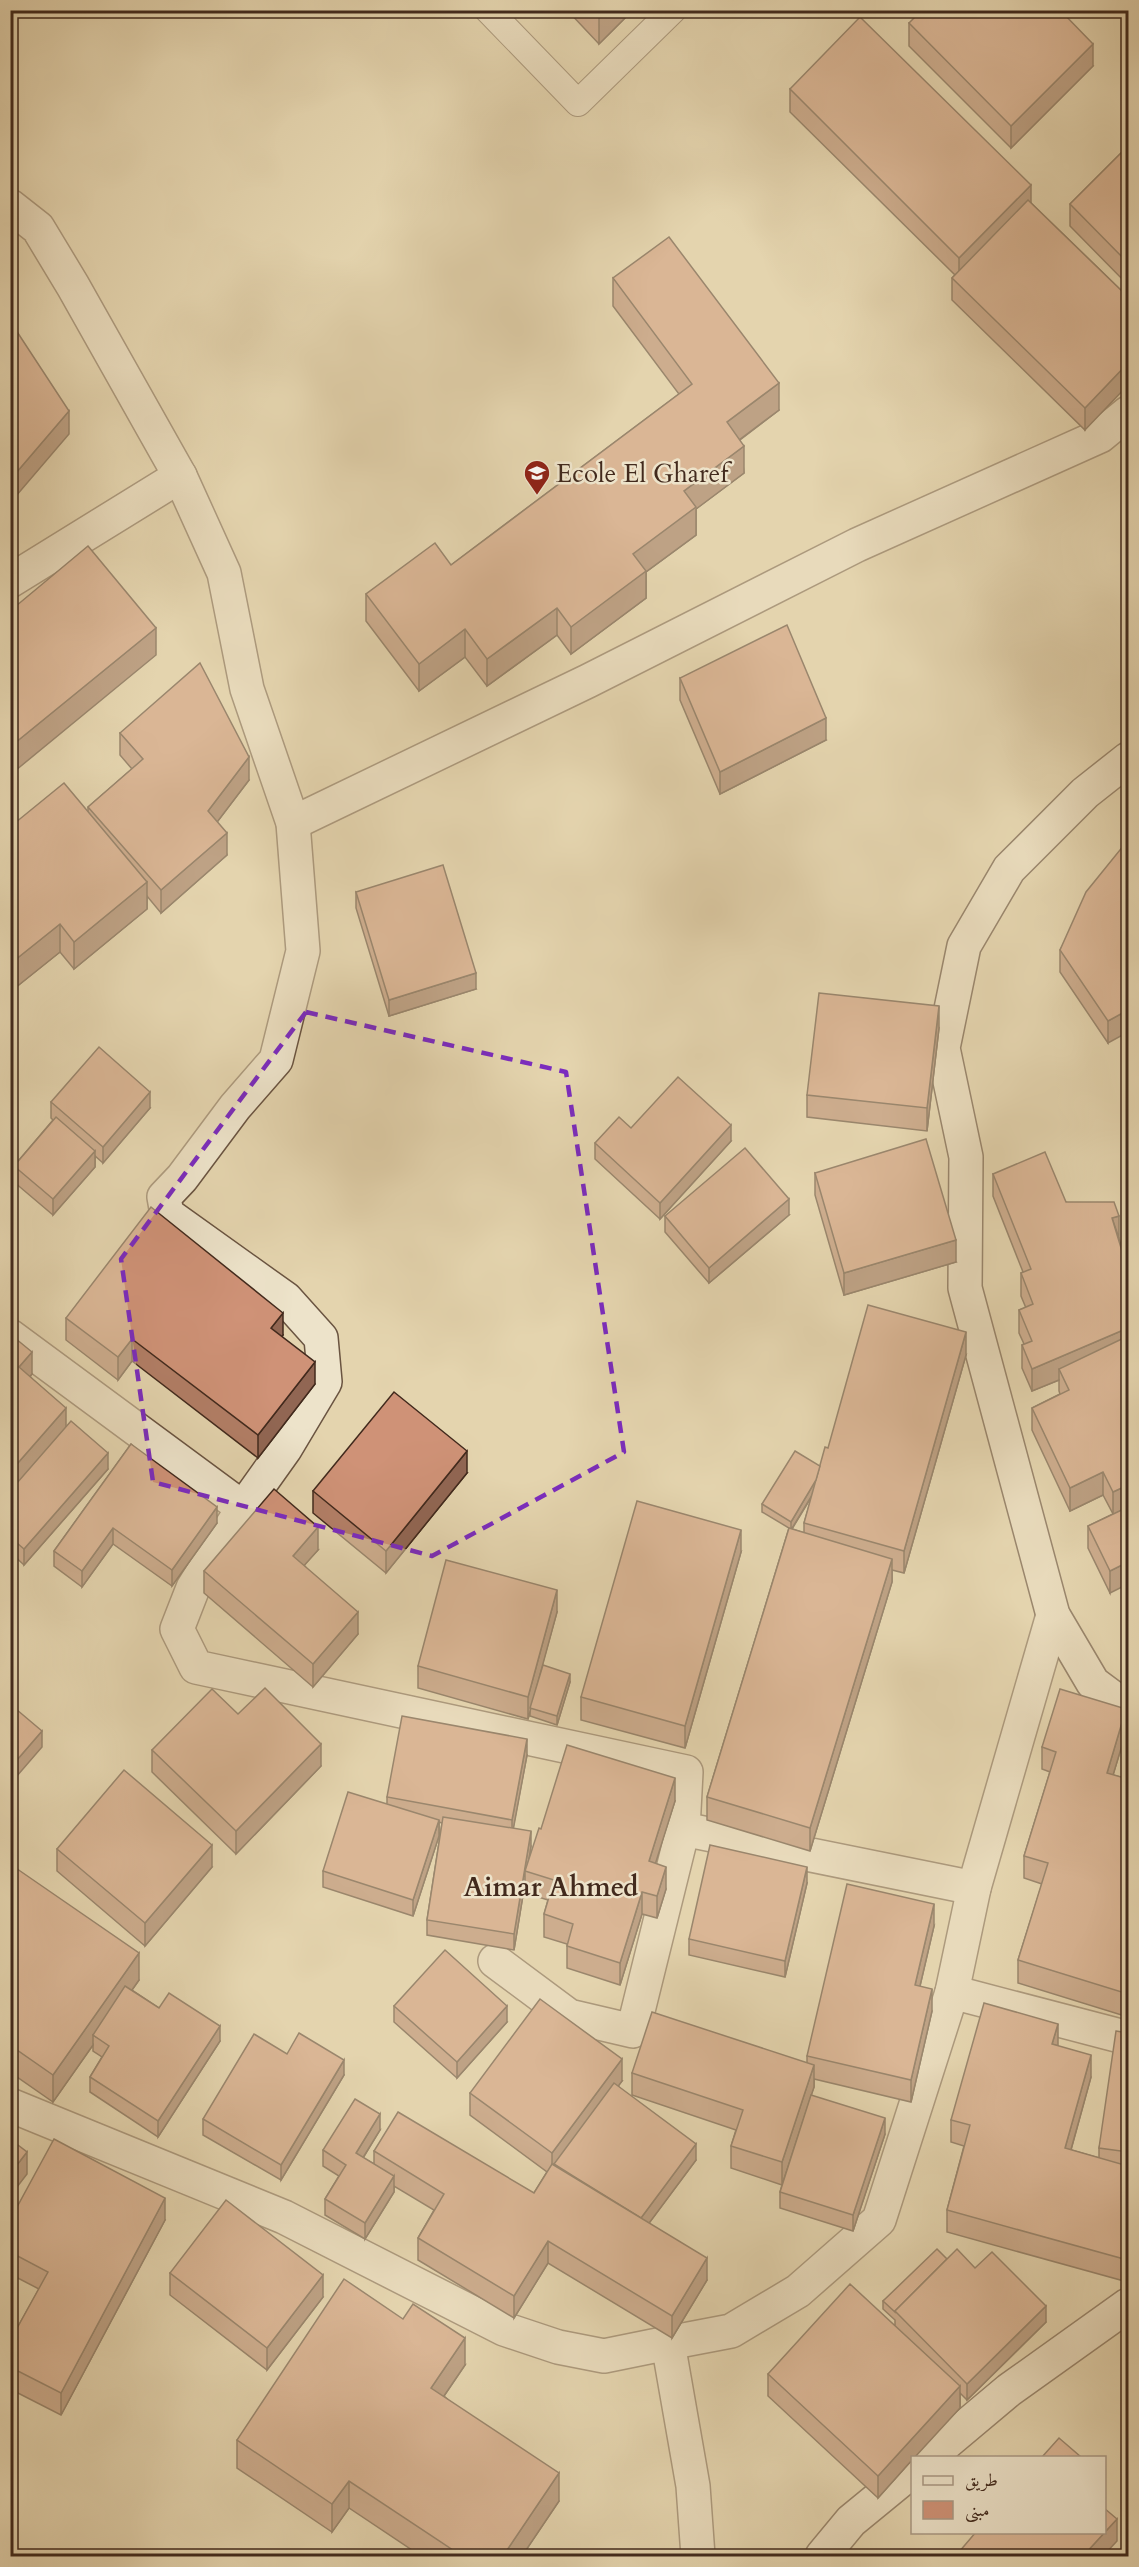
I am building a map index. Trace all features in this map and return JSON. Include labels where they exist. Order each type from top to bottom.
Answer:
[{"type":"street","points":[[10,206],[38,228],[180,476],[224,573],[248,689],[293,823],[303,951],[276,1060],[235,1107],[182,1178],[164,1197],[167,1214],[286,1299],[321,1338],[325,1382],[285,1449],[243,1508],[193,1588],[177,1629],[196,1666],[686,1772],[683,1829],[633,2031],[569,2016],[495,1961]]},
{"type":"street","points":[[293,823],[588,681],[856,545],[1100,436],[1128,413]]},
{"type":"street","points":[[10,581],[180,476]]},
{"type":"street","points":[[1128,759],[1085,793],[1009,869],[963,946],[944,1048],[966,1157],[965,1288],[1053,1615],[1093,1683],[1128,1709]]},
{"type":"street","points":[[10,1336],[243,1508]]},
{"type":"street","points":[[10,2105],[284,2217],[504,2329],[558,2347],[604,2356],[730,2331],[798,2291],[879,2220],[952,1992],[974,1888],[1053,1615]]},
{"type":"street","points":[[683,1829],[974,1888]]},
{"type":"street","points":[[952,1992],[1128,2038]]},
{"type":"street","points":[[929,2456],[1009,2390],[1128,2305]]},
{"type":"street","points":[[668,2343],[693,2487],[698,2556]]},
{"type":"street","points":[[822,2556],[851,2522],[911,2472]]},
{"type":"lane","points":[[488,10],[578,104],[673,10]]},
{"type":"highlighted area","points":[[306,1012],[566,1072],[624,1452],[432,1556],[153,1482],[121,1259]]},
{"type":"building","points":[[922,10],[1060,10],[1093,44],[1011,126],[909,23]]},
{"type":"building","points":[[860,17],[1031,185],[959,258],[790,89]]},
{"type":"building","points":[[1128,146],[1128,263],[1070,204]]},
{"type":"building","points":[[1028,200],[1128,297],[1128,363],[1085,408],[952,278]]},
{"type":"building","points":[[669,237],[779,383],[727,422],[744,446],[684,491],[696,507],[633,554],[646,571],[571,627],[557,608],[487,659],[465,629],[419,664],[366,594],[435,543],[451,565],[692,384],[613,278]]},
{"type":"building","points":[[10,321],[69,411],[10,480]]},
{"type":"building","points":[[88,546],[156,628],[10,747],[10,611]]},
{"type":"building","points":[[787,625],[826,718],[720,772],[680,678]]},
{"type":"building","points":[[200,663],[249,757],[208,811],[227,833],[161,890],[88,807],[143,759],[120,733]]},
{"type":"building","points":[[64,783],[147,882],[74,942],[60,924],[10,964],[10,827]]},
{"type":"building","points":[[1128,840],[1128,1010],[1108,1021],[1060,950],[1086,892]]},
{"type":"building","points":[[443,865],[476,973],[389,1000],[356,892]]},
{"type":"building","points":[[819,993],[939,1006],[927,1108],[807,1095]]},
{"type":"building","points":[[99,1047],[150,1092],[103,1147],[51,1102]]},
{"type":"building","points":[[678,1077],[731,1125],[660,1203],[595,1143],[619,1117],[631,1128]]},
{"type":"building","points":[[56,1117],[95,1151],[53,1199],[14,1166]]},
{"type":"building","points":[[926,1139],[956,1240],[844,1273],[815,1173]]},
{"type":"building","points":[[745,1148],[789,1199],[709,1268],[665,1216]]},
{"type":"building","points":[[1045,1152],[1066,1202],[1114,1202],[1119,1216],[1112,1218],[1128,1271],[1128,1328],[1032,1369],[1022,1345],[1032,1341],[1019,1310],[1033,1304],[1021,1273],[1031,1269],[993,1174]]},
{"type":"building","points":[[151,1207],[283,1313],[271,1328],[315,1362],[258,1435],[132,1339],[118,1357],[66,1318]]},
{"type":"building","points":[[868,1305],[966,1332],[904,1551],[804,1523],[825,1447],[828,1448]]},
{"type":"building","points":[[10,1334],[32,1352],[19,1367],[66,1408],[10,1472]]},
{"type":"building","points":[[1128,1336],[1128,1485],[1113,1492],[1103,1472],[1070,1488],[1032,1408],[1069,1390],[1059,1369]]},
{"type":"building","points":[[394,1392],[467,1451],[386,1551],[313,1491]]},
{"type":"building","points":[[71,1421],[108,1453],[24,1549],[10,1537],[10,1491]]},
{"type":"building","points":[[131,1444],[217,1507],[172,1570],[113,1528],[82,1571],[54,1551]]},
{"type":"building","points":[[795,1451],[820,1466],[816,1480],[791,1522],[762,1504]]},
{"type":"building","points":[[274,1489],[318,1527],[293,1556],[358,1612],[313,1664],[204,1571]]},
{"type":"building","points":[[637,1501],[741,1530],[685,1726],[581,1697]]},
{"type":"building","points":[[1128,1507],[1128,1562],[1110,1571],[1088,1526]]},
{"type":"building","points":[[789,1528],[892,1559],[810,1828],[707,1797]]},
{"type":"building","points":[[446,1560],[557,1590],[528,1697],[418,1666]]},
{"type":"building","points":[[543,1665],[570,1674],[557,1716],[530,1708]]},
{"type":"building","points":[[10,1676],[15,1680],[10,1686]]},
{"type":"building","points":[[265,1688],[321,1744],[236,1831],[152,1750],[212,1689],[238,1714]]},
{"type":"building","points":[[1060,1689],[1126,1709],[1107,1773],[1128,1779],[1128,1893],[1125,1904],[1128,1905],[1128,1994],[1018,1960],[1048,1863],[1024,1856],[1056,1752],[1042,1747]]},
{"type":"building","points":[[10,1704],[42,1731],[10,1768]]},
{"type":"building","points":[[402,1716],[527,1739],[512,1820],[387,1797]]},
{"type":"building","points":[[567,1745],[675,1778],[649,1861],[666,1867],[657,1896],[642,1892],[620,1963],[567,1946],[573,1924],[544,1914],[554,1880],[525,1871],[539,1828],[541,1829]]},
{"type":"building","points":[[124,1770],[212,1845],[145,1923],[57,1849]]},
{"type":"building","points":[[348,1792],[439,1820],[413,1900],[323,1871]]},
{"type":"building","points":[[443,1817],[531,1831],[514,1934],[427,1920]]},
{"type":"building","points":[[710,1845],[807,1867],[785,1961],[689,1939]]},
{"type":"building","points":[[10,1864],[139,1953],[53,2075],[10,2045]]},
{"type":"building","points":[[847,1884],[934,1904],[915,1985],[932,1989],[911,2080],[807,2056]]},
{"type":"building","points":[[445,1950],[507,2006],[457,2062],[394,2006]]},
{"type":"building","points":[[125,1986],[159,2008],[169,1993],[220,2026],[158,2121],[90,2077],[109,2046],[93,2035]]},
{"type":"building","points":[[540,1999],[622,2059],[552,2153],[470,2093]]},
{"type":"building","points":[[984,2003],[1058,2024],[1052,2044],[1091,2055],[1065,2148],[1128,2166],[1128,2244],[1124,2259],[947,2210],[970,2125],[951,2120]]},
{"type":"building","points":[[652,2012],[814,2065],[782,2162],[731,2146],[743,2110],[632,2073]]},
{"type":"building","points":[[1116,2031],[1128,2033],[1128,2152],[1099,2148]]},
{"type":"building","points":[[299,2033],[344,2060],[281,2165],[203,2119],[254,2034],[287,2054]]},
{"type":"building","points":[[614,2083],[696,2144],[641,2218],[554,2164]]},
{"type":"building","points":[[811,2095],[885,2118],[853,2215],[780,2192]]},
{"type":"building","points":[[355,2099],[380,2114],[356,2153],[394,2176],[365,2223],[325,2199],[346,2165],[323,2150]]},
{"type":"building","points":[[398,2112],[534,2193],[552,2164],[707,2258],[672,2316],[548,2241],[514,2296],[418,2238],[444,2194],[374,2151]]},
{"type":"building","points":[[10,2139],[27,2152],[10,2174]]},
{"type":"building","points":[[54,2139],[165,2198],[61,2393],[10,2367],[10,2341],[48,2272],[10,2252],[10,2220]]},
{"type":"building","points":[[226,2200],[323,2275],[267,2348],[170,2273]]},
{"type":"building","points":[[937,2249],[947,2259],[895,2312],[883,2301]]},
{"type":"building","points":[[957,2249],[975,2268],[992,2252],[1046,2306],[967,2384],[895,2311]]},
{"type":"building","points":[[344,2279],[403,2319],[413,2304],[465,2338],[431,2388],[559,2473],[503,2556],[462,2556],[349,2481],[332,2504],[237,2440]]},
{"type":"building","points":[[850,2284],[960,2386],[878,2476],[768,2374]]},
{"type":"building","points":[[1059,2438],[1080,2456],[1043,2456]]},
{"type":"building","points":[[1106,2510],[1117,2519],[1106,2531]]},
{"type":"building","points":[[974,2534],[1103,2534],[1083,2556],[964,2556],[959,2552]]},
{"type":"place","name":"Ecole El Gharef","points":[[537,496]]},
{"type":"district","name":"Aimar Ahmed","points":[[551,1887]]}]
